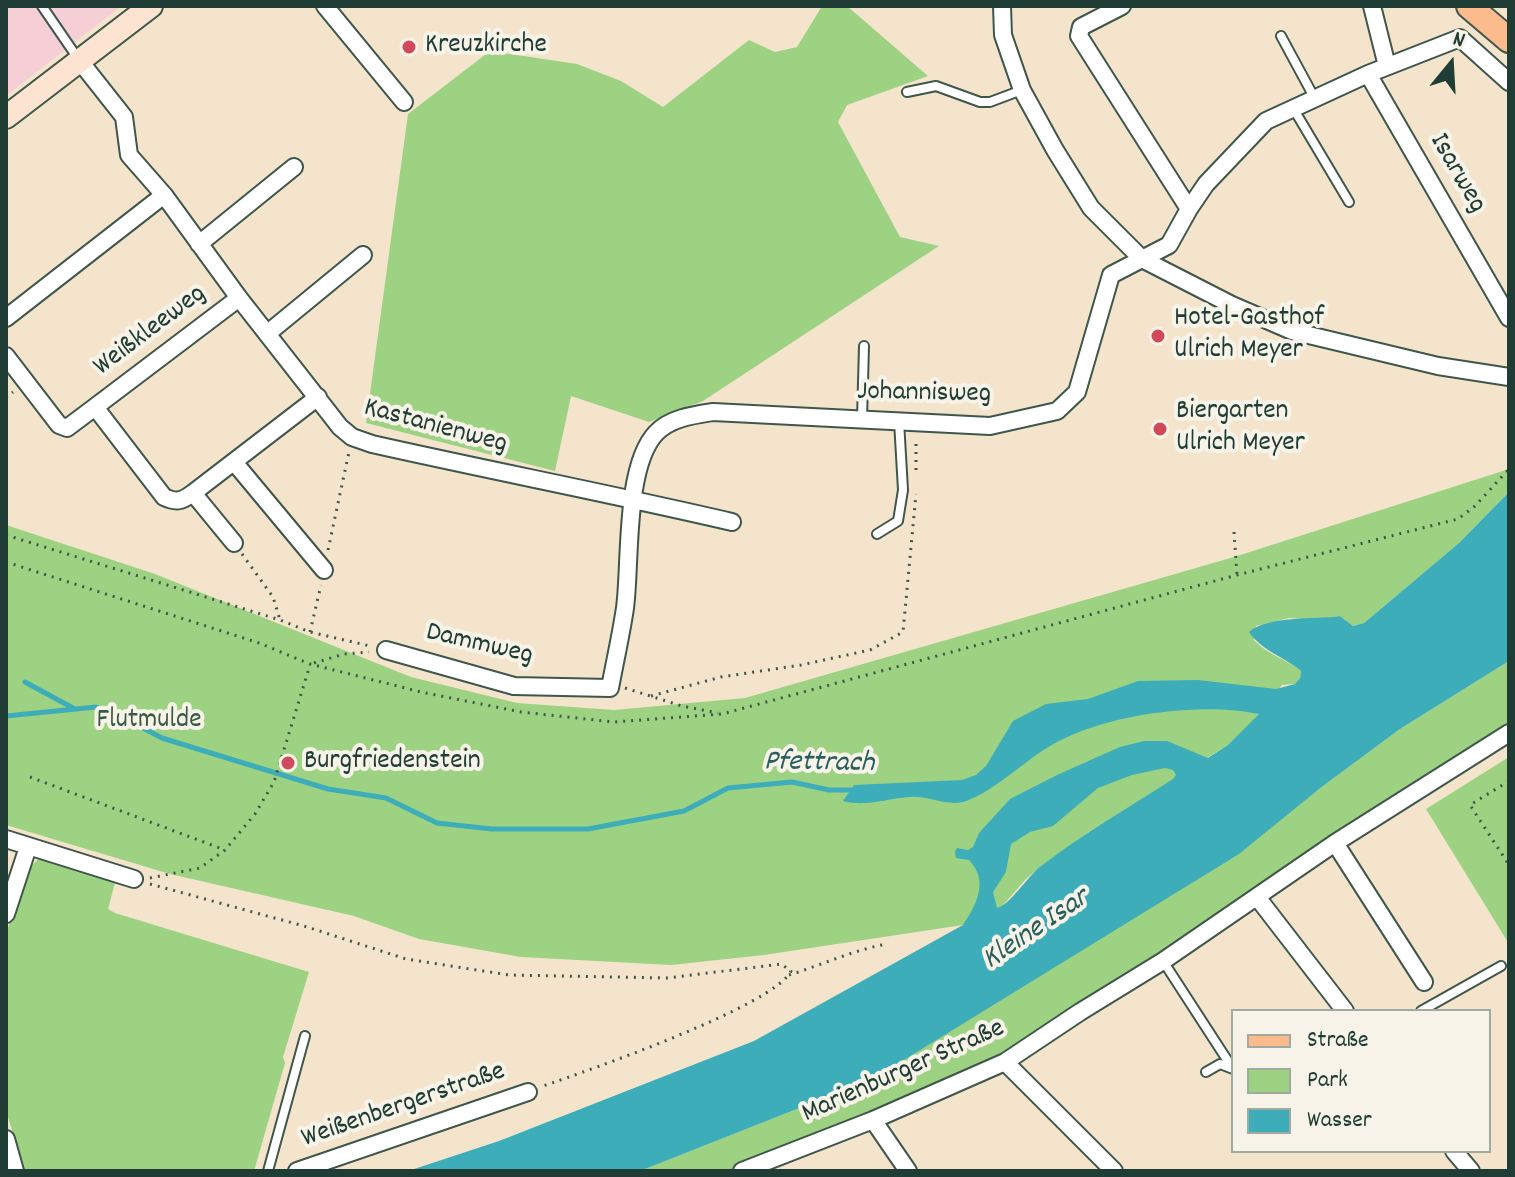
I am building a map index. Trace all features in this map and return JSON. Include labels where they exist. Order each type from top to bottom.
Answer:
[{"type":"main road","points":[[1469,6],[1509,40]]},
{"type":"street","points":[[6,117],[151,6]]},
{"type":"street","points":[[325,6],[404,102]]},
{"type":"street","points":[[1002,6],[1003,35],[1022,90],[1091,208],[1142,259],[1232,305],[1292,331],[1411,360],[1509,377]]},
{"type":"street","points":[[1122,6],[1081,27],[1079,36],[1189,209]]},
{"type":"street","points":[[1372,6],[1387,66]]},
{"type":"street","points":[[1368,74],[1460,38],[1509,82]]},
{"type":"street","name":"Kastanienweg","points":[[79,60],[124,117],[129,155],[164,195],[239,298],[340,427],[352,437],[506,475],[634,499]]},
{"type":"street","name":"Johannisweg","points":[[610,688],[625,608],[635,483],[643,454],[656,432],[682,418],[713,412],[990,426],[1057,411],[1077,392],[1111,275],[1169,245],[1206,184],[1266,121],[1368,74]]},
{"type":"street","name":"Isarweg","points":[[1368,74],[1509,318]]},
{"type":"street","points":[[199,244],[294,167]]},
{"type":"street","points":[[6,318],[164,195]]},
{"type":"street","points":[[268,333],[363,255]]},
{"type":"street","name":"Weißkleeweg","points":[[6,356],[59,425],[67,428],[239,298]]},
{"type":"street","points":[[95,407],[164,497],[181,501],[318,397]]},
{"type":"street","points":[[234,462],[324,570]]},
{"type":"street","points":[[193,493],[234,543]]},
{"type":"street","points":[[634,499],[732,522]]},
{"type":"street","name":"Dammweg","points":[[386,650],[514,686],[610,688]]},
{"type":"street","name":"Marienburger Straße","points":[[742,1171],[873,1120],[1005,1062],[1163,961],[1335,843],[1509,733]]},
{"type":"street","points":[[6,839],[134,879]]},
{"type":"street","points":[[1335,843],[1424,982]]},
{"type":"street","points":[[6,914],[28,847]]},
{"type":"street","points":[[1257,897],[1343,1009]]},
{"type":"street","points":[[1005,1062],[1114,1171]]},
{"type":"street","name":"Weißenbergerstraße","points":[[297,1171],[528,1092]]},
{"type":"street","points":[[873,1120],[908,1171]]},
{"type":"street","points":[[6,1139],[15,1171]]},
{"type":"street","points":[[1456,1153],[1471,1171]]},
{"type":"lane","points":[[42,6],[79,60]]},
{"type":"lane","points":[[1281,36],[1314,97]]},
{"type":"lane","points":[[907,92],[936,86],[980,102],[990,102],[1022,90]]},
{"type":"lane","points":[[1292,108],[1349,202]]},
{"type":"lane","points":[[862,419],[864,346]]},
{"type":"lane","points":[[877,534],[898,521],[903,490],[898,420]]},
{"type":"lane","points":[[1163,961],[1231,1066]]},
{"type":"lane","points":[[1425,1009],[1501,966]]},
{"type":"lane","points":[[268,1171],[305,1036]]},
{"type":"lane","points":[[1206,1072],[1220,1064],[1231,1068]]},
{"type":"path","points":[[916,421],[916,474]]},
{"type":"path","points":[[310,632],[352,437]]},
{"type":"path","points":[[6,562],[220,630],[310,664],[421,692],[521,712],[614,722],[722,714],[1237,575],[1458,519],[1475,506],[1509,469]]},
{"type":"path","points":[[651,696],[721,677],[801,665],[870,650],[903,632],[916,485]]},
{"type":"path","points":[[1234,532],[1237,575]]},
{"type":"path","points":[[6,535],[310,632],[386,650]]},
{"type":"path","points":[[234,543],[273,597],[280,620]]},
{"type":"path","points":[[310,664],[344,654],[386,650]]},
{"type":"path","points":[[134,879],[200,868],[225,850],[255,814],[274,782],[310,664]]},
{"type":"path","points":[[610,688],[629,689],[722,714]]},
{"type":"path","points":[[30,777],[225,850]]},
{"type":"path","points":[[1509,781],[1470,805],[1509,865]]},
{"type":"path","points":[[134,879],[304,926],[406,959],[509,975],[668,978],[781,964],[791,971],[789,975]]},
{"type":"path","points":[[528,1092],[626,1057],[698,1026],[776,988],[789,975],[857,950],[887,944]]},
{"type":"shaded area","points":[[6,6],[121,6],[6,96]]},
{"type":"green space","points":[[822,6],[847,6],[928,76],[847,105],[838,122],[900,237],[939,246],[703,401],[649,422],[571,396],[555,471],[366,423],[408,114],[490,51],[577,64],[621,81],[663,107],[749,40],[775,52],[797,47]]},
{"type":"green space","name":"Flutmulde","points":[[1509,469],[1509,492],[1459,543],[1364,623],[1353,626],[1340,616],[1314,620],[1289,618],[1256,626],[1254,640],[1259,645],[1301,671],[1295,684],[1282,685],[1254,720],[1228,745],[1089,832],[1041,866],[999,910],[963,925],[764,955],[671,965],[521,957],[419,939],[354,916],[170,874],[6,825],[6,525],[155,574],[411,677],[517,703],[614,710],[745,698],[1234,557]]},
{"type":"green space","points":[[1509,661],[1509,733],[1005,1062],[742,1171],[640,1171],[873,1079],[1319,789],[1400,729]]},
{"type":"green space","points":[[1509,757],[1509,944],[1426,809]]},
{"type":"green space","points":[[40,857],[116,879],[108,909],[115,913],[309,972],[283,1057],[285,1063],[254,1171],[24,1171],[6,1110],[6,934],[27,871]]},
{"type":"water","name":"Kleine Isar","points":[[1509,492],[1509,661],[1400,729],[1239,854],[873,1079],[640,1171],[408,1171],[499,1141],[754,1041],[963,925],[973,909],[980,884],[969,860],[956,858],[955,852],[957,848],[968,850],[973,847],[979,833],[1010,799],[1120,747],[1144,741],[1167,741],[1208,758],[1228,745],[1259,714],[1235,710],[1179,710],[1092,727],[1045,749],[994,786],[963,802],[949,803],[916,797],[868,803],[843,801],[854,785],[962,780],[976,775],[986,766],[1013,721],[1046,704],[1088,699],[1138,681],[1198,680],[1276,689],[1295,684],[1301,671],[1260,644],[1249,632],[1268,623],[1292,619],[1340,616],[1353,626],[1364,623],[1459,543]],"holes":[[[1165,768],[1173,770],[1176,775],[1173,779],[1057,854],[997,908],[993,892],[1006,872],[1011,844],[1030,832],[1053,826],[1098,788],[1132,775]]]},
{"type":"waterway","name":"Pfettrach","points":[[25,682],[73,708]]},
{"type":"waterway","name":"Pfettrach","points":[[6,716],[96,707],[162,738],[328,789],[386,798],[437,823],[492,829],[588,829],[684,811],[728,788],[792,782],[829,790],[854,790]]},
{"type":"place","name":"Kreuzkirche","points":[[409,47]]},
{"type":"place","name":"Hotel-Gasthof Ulrich Meyer","points":[[1158,336]]},
{"type":"place","name":"Biergarten Ulrich Meyer","points":[[1160,429]]},
{"type":"place","name":"Burgfriedenstein","points":[[288,763]]}]
